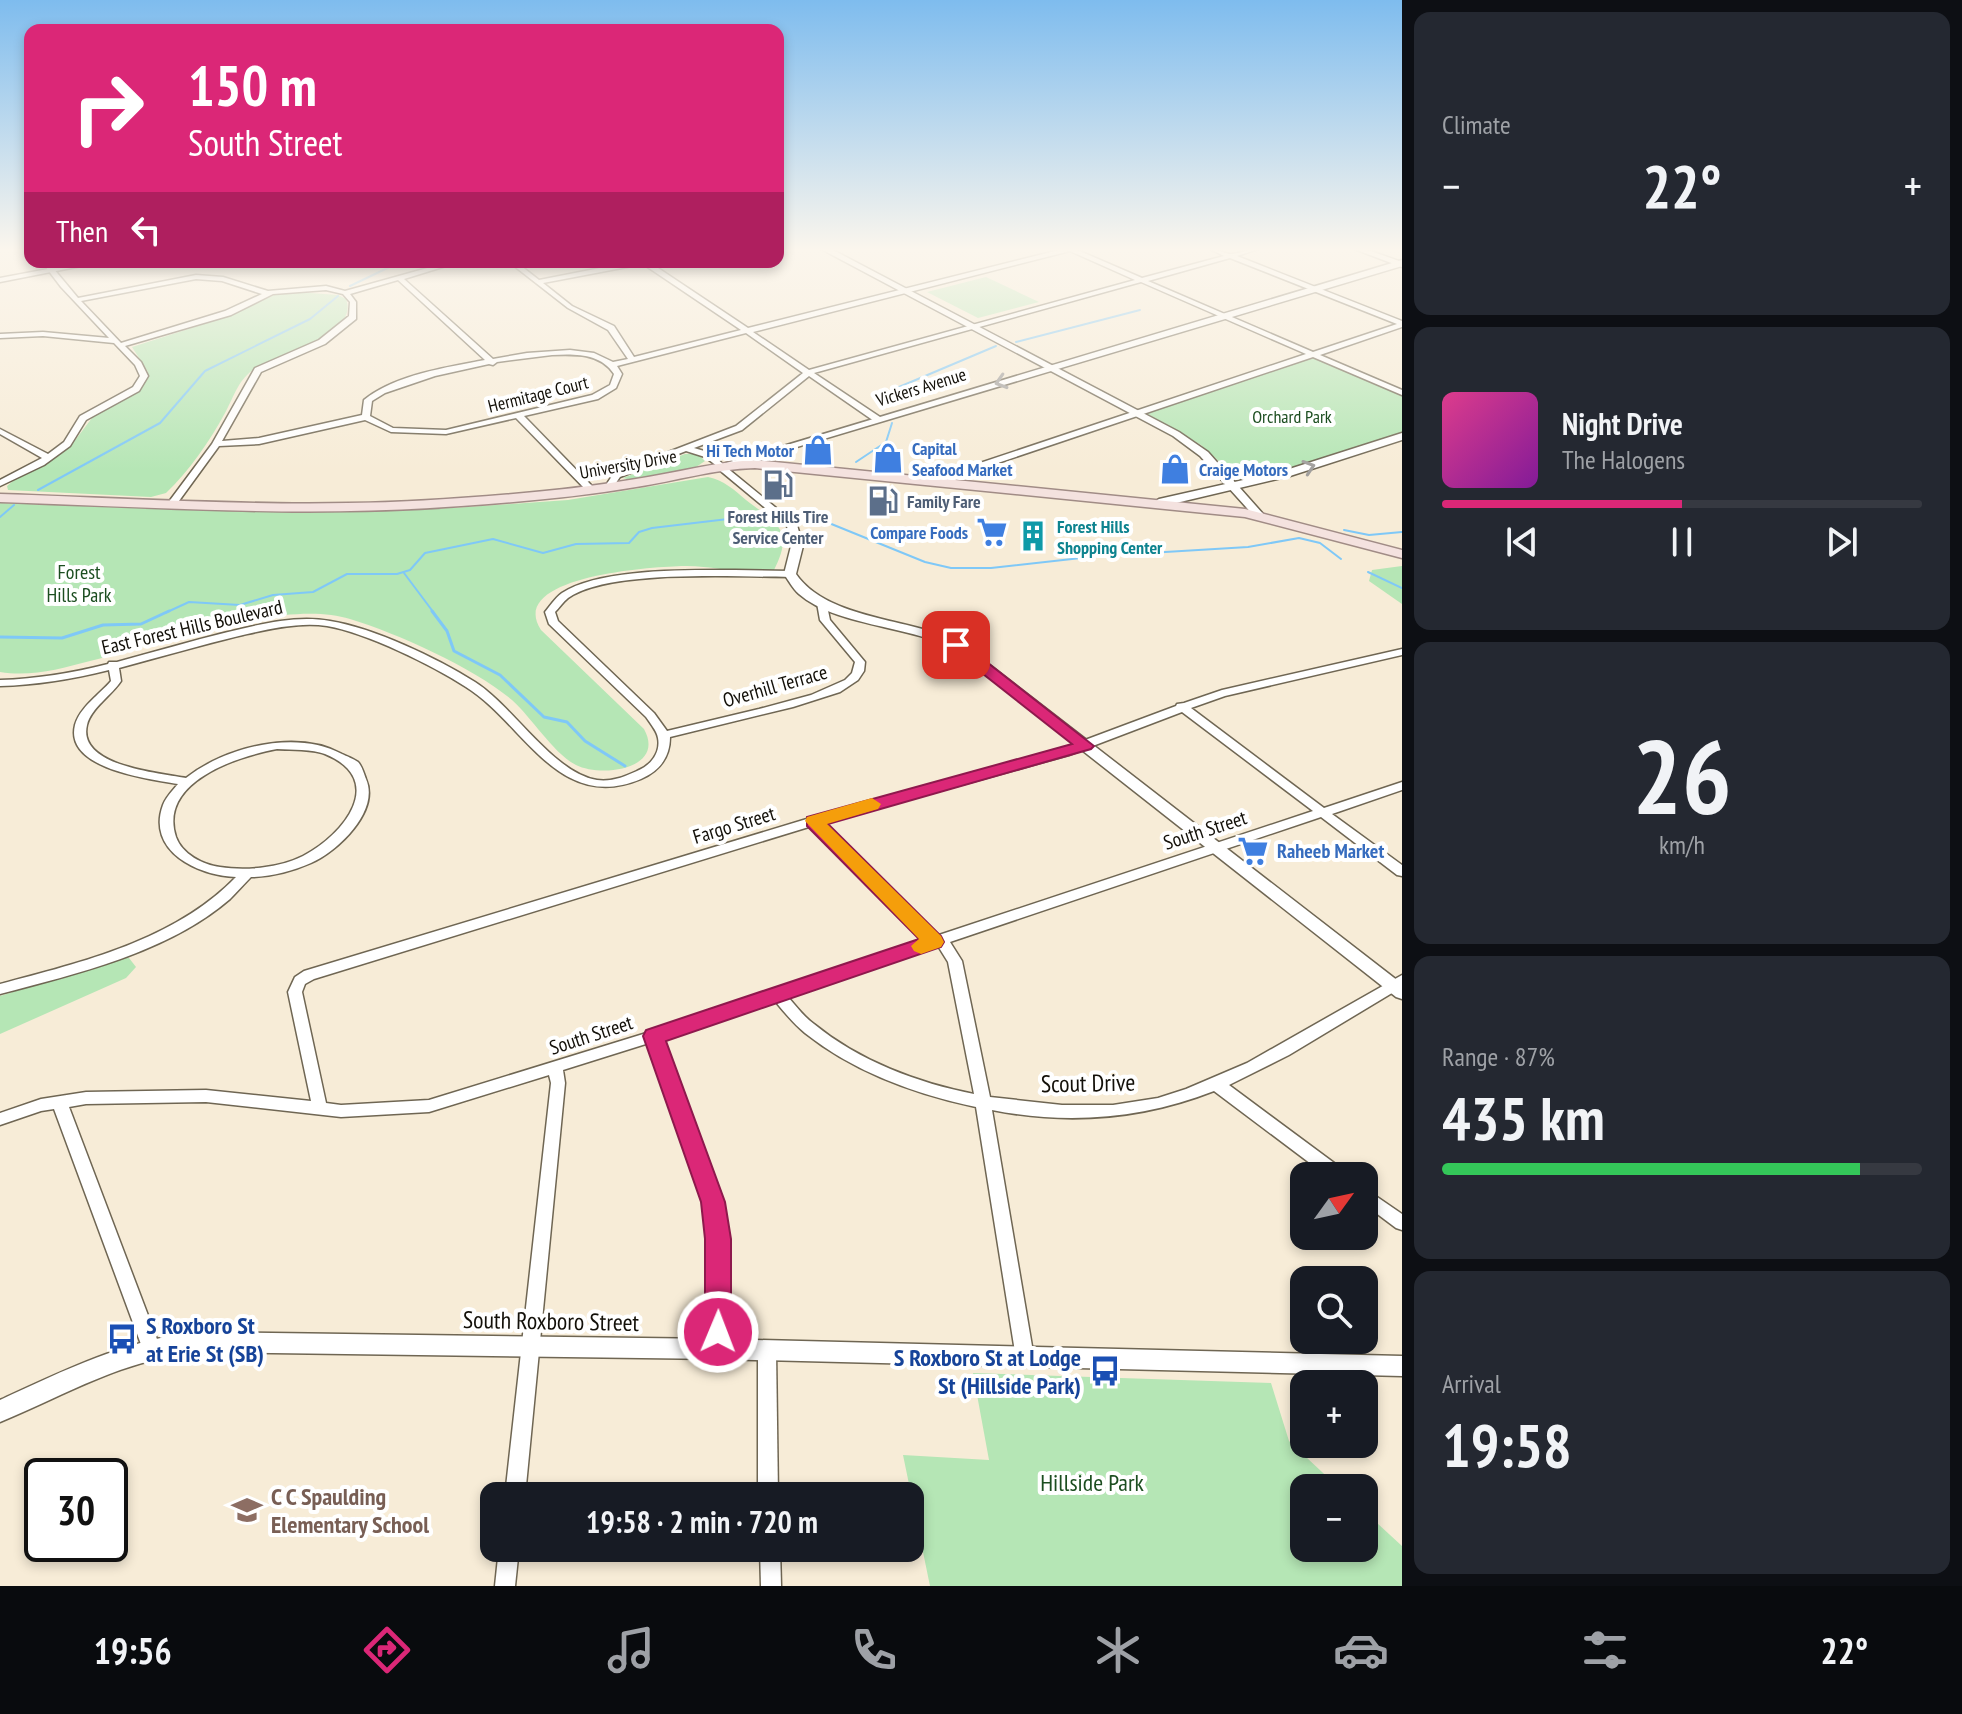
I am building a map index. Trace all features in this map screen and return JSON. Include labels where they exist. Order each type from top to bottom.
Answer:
[{"type":"main road","name":"Vickers Avenue","points":[[724,465],[1197,323]]},
{"type":"main road","points":[[1159,503],[1286,474],[1402,436]]},
{"type":"main road","name":"University Drive","points":[[0,498],[173,503],[416,504],[590,489],[724,465],[760,465],[1259,515],[1402,554]]},
{"type":"main road","points":[[738,482],[743,471],[760,465]]},
{"type":"street","points":[[0,483],[48,458],[71,440],[86,415],[129,394],[142,383],[142,369],[99,323]]},
{"type":"street","points":[[0,336],[54,335],[119,343],[192,323]]},
{"type":"street","points":[[173,503],[216,444],[258,370],[322,342],[349,323]]},
{"type":"street","points":[[449,323],[493,363]]},
{"type":"street","points":[[601,323],[611,328],[632,359]]},
{"type":"street","points":[[736,323],[877,419]]},
{"type":"street","points":[[612,365],[779,323]]},
{"type":"street","points":[[966,323],[1139,413],[1198,448],[1259,515]]},
{"type":"street","points":[[610,485],[617,475],[739,428],[809,372],[989,323]]},
{"type":"street","points":[[1242,323],[1402,393]]},
{"type":"street","points":[[947,482],[959,473],[1402,324]]},
{"type":"street","name":"Hermitage Court","points":[[562,352],[597,357],[612,365],[618,378],[602,394],[519,416],[422,434],[391,430],[366,417],[368,400],[387,387],[493,363],[562,352]]},
{"type":"street","points":[[519,416],[590,489]]},
{"type":"street","points":[[216,444],[259,441],[366,417]]},
{"type":"street","points":[[0,431],[48,458]]},
{"type":"street","points":[[664,735],[641,705],[553,622],[550,612],[555,602],[564,595],[586,587],[659,573],[790,574],[797,546],[792,525],[738,482],[724,465],[708,455],[687,449]]},
{"type":"street","name":"Overhill Terrace","points":[[664,735],[813,696],[849,683],[859,671],[860,662],[825,620],[822,603],[797,587],[790,574]]},
{"type":"street","points":[[822,603],[946,639],[1399,986]]},
{"type":"street","name":"East Forest Hills Boulevard","points":[[0,683],[46,679],[256,629],[315,621],[349,628],[464,681],[508,715],[559,770],[581,780],[612,783],[643,774],[657,763],[664,735]]},
{"type":"street","name":"Fargo Street","points":[[320,1110],[295,992],[300,981],[309,975],[814,821],[1085,746],[1181,706],[1262,683],[1402,652]]},
{"type":"street","points":[[113,664],[116,681],[85,716],[80,729],[85,750],[100,762],[117,768],[188,782]]},
{"type":"street","points":[[1181,706],[1402,872]]},
{"type":"street","points":[[277,745],[329,751],[348,762],[360,776],[364,803],[355,823],[339,840],[291,866],[247,873],[205,868],[188,860],[171,843],[167,815],[188,782],[222,760],[277,745]]},
{"type":"street","name":"South Street","points":[[0,1119],[59,1101],[194,1095],[358,1112],[429,1106],[654,1036],[1402,786]]},
{"type":"street","points":[[814,821],[955,961],[1025,1358]]},
{"type":"street","points":[[0,989],[87,964],[156,936],[227,898],[247,873]]},
{"type":"street","name":"Scout Drive","points":[[777,994],[820,1038],[873,1069],[919,1087],[982,1102],[1074,1112],[1121,1110],[1159,1104],[1216,1084],[1399,986]]},
{"type":"street","points":[[654,1036],[713,1202],[718,1239],[718,1349]]},
{"type":"street","points":[[517,1482],[558,1083],[555,1068]]},
{"type":"street","points":[[1216,1084],[1320,1162]]},
{"type":"street","points":[[59,1101],[151,1347]]},
{"type":"street","points":[[1378,1205],[1402,1223]]},
{"type":"street","name":"South Roxboro Street","points":[[0,1411],[151,1347],[199,1342],[718,1349],[1402,1366]]},
{"type":"street","points":[[767,1350],[768,1482]]},
{"type":"street","points":[[505,1586],[508,1562]]},
{"type":"street","points":[[770,1562],[771,1586]]},
{"type":"green space","points":[[207,323],[341,323],[330,333],[267,362],[245,377],[206,445],[166,493],[151,497],[8,490],[7,486],[13,481],[73,443],[95,414],[141,388],[148,372],[132,347]]},
{"type":"green space","name":"Orchard Park","points":[[1311,356],[1402,396],[1402,432],[1296,468],[1241,481],[1201,445],[1146,413]]},
{"type":"green space","points":[[685,454],[698,454],[705,461],[696,467],[631,480],[623,478]]},
{"type":"green space","name":"Forest Hills Park","points":[[708,477],[728,486],[779,528],[783,545],[774,570],[753,572],[687,566],[619,572],[564,586],[545,597],[536,611],[541,630],[644,729],[648,743],[646,753],[628,767],[601,770],[576,765],[560,753],[512,700],[478,676],[391,633],[350,619],[323,614],[291,614],[221,626],[45,671],[23,674],[0,672],[0,503],[259,512],[453,508],[568,500]]},
{"type":"green space","points":[[1402,566],[1402,604],[1369,581],[1372,570]]},
{"type":"green space","points":[[120,958],[129,958],[136,967],[126,978],[0,1034],[0,996]]},
{"type":"green space","name":"Hillside Park","points":[[973,1373],[1271,1383],[1290,1442],[1290,1458],[1307,1458],[1324,1474],[1290,1474],[1290,1562],[1378,1562],[1378,1524],[1402,1546],[1402,1586],[930,1586],[924,1557],[924,1482],[909,1482],[903,1455],[989,1460]]},
{"type":"waterway","points":[[38,490],[160,423],[205,371],[302,323]]},
{"type":"waterway","points":[[1016,342],[1090,323]]},
{"type":"waterway","points":[[899,387],[996,346]]},
{"type":"waterway","points":[[856,462],[886,442],[892,423]]},
{"type":"waterway","points":[[0,517],[14,505]]},
{"type":"waterway","points":[[789,513],[824,521],[925,562],[951,568],[991,568],[1099,556],[1248,547],[1299,538],[1320,543],[1341,559]]},
{"type":"waterway","points":[[165,613],[189,602],[240,605],[273,595],[313,592],[347,574],[397,574],[410,570],[425,553],[493,539],[543,553],[576,544],[629,543],[639,532],[652,528],[770,514]]},
{"type":"waterway","points":[[1344,530],[1369,535],[1402,532]]},
{"type":"waterway","points":[[1368,572],[1402,588]]},
{"type":"waterway","points":[[404,573],[434,613]]},
{"type":"waterway","points":[[0,637],[62,638],[103,625],[141,624],[169,611]]},
{"type":"waterway","points":[[432,611],[447,631],[454,651],[500,675],[544,717],[567,722],[585,741],[625,766]]},
{"type":"slow traffic","points":[[872,804],[814,821],[934,942],[921,946]]},
{"type":"place","name":"Hi Tech Motor","points":[[818,450]]},
{"type":"place","name":"Capital Seafood Market","points":[[888,458]]},
{"type":"place","name":"Craige Motors","points":[[1175,469]]},
{"type":"place","name":"Forest Hills Tire Service Center","points":[[778,485]]},
{"type":"place","name":"Family Fare","points":[[883,501]]},
{"type":"place","name":"Compare Foods","points":[[992,532]]},
{"type":"place","name":"Forest Hills Shopping Center","points":[[1033,536]]},
{"type":"place","name":"Raheeb Market","points":[[1253,851]]},
{"type":"place","name":"S Roxboro St at Erie St (SB)","points":[[122,1339]]},
{"type":"place","name":"S Roxboro St at Lodge St (Hillside Park)","points":[[1105,1371]]},
{"type":"place","name":"C C Spaulding Elementary School","points":[[247,1510]]},
{"type":"route","points":[[718,1332],[718,1239],[713,1202],[654,1036],[934,942],[814,821],[1085,746],[956,645]]}]
